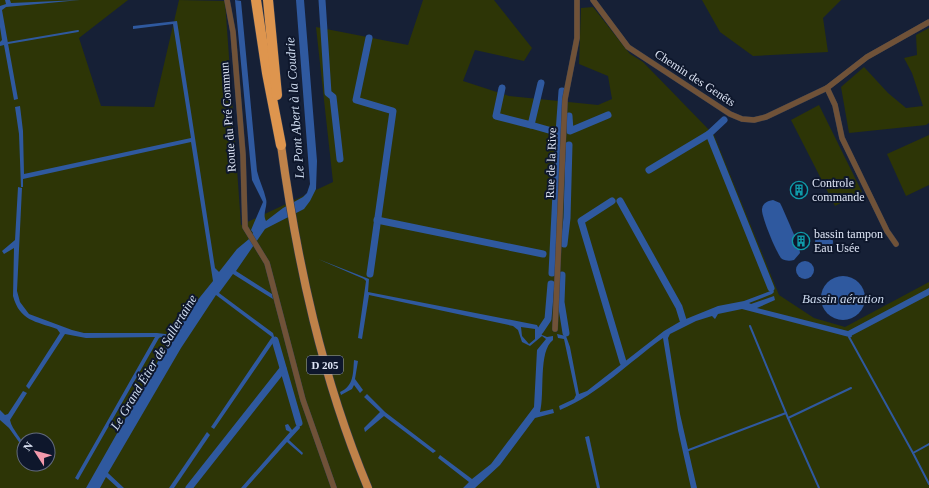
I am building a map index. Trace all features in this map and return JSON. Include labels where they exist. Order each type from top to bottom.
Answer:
[{"type":"highway","name":"D 205","points":[[256,0],[268,81],[281,145]]},
{"type":"highway","name":"D 205","points":[[268,0],[281,127],[281,145]]},
{"type":"main road","name":"D 205","points":[[281,145],[295,238],[311,313],[332,388],[368,488]]},
{"type":"street","name":"Route du Pré Commun","points":[[227,0],[233,39],[243,155],[244,220],[247,233],[268,263],[303,400],[334,488]]},
{"type":"street","name":"Rue de la Rive","points":[[555,329],[565,99],[577,38],[577,0]]},
{"type":"street","name":"Chemin des Genêts","points":[[593,0],[628,47],[730,114],[742,119],[754,120],[766,118],[827,88],[867,56],[929,22]]},
{"type":"street","points":[[827,88],[835,105],[842,138],[887,231],[896,244]]},
{"type":"green space","points":[[0,0],[128,0],[79,38],[101,106],[154,107],[179,0],[225,1],[241,225],[333,182],[316,27],[408,45],[423,0],[494,0],[532,48],[524,61],[475,50],[463,81],[509,96],[598,105],[612,99],[608,76],[579,64],[581,8],[593,7],[630,54],[643,62],[714,135],[779,295],[814,318],[845,327],[929,282],[929,488],[0,488]]},
{"type":"green space","points":[[702,0],[841,0],[823,18],[828,52],[753,56],[720,32]]},
{"type":"green space","points":[[929,28],[929,123],[926,125],[849,133],[841,87],[864,67],[888,93],[906,108],[923,106],[912,73],[904,58],[917,55],[916,35]]},
{"type":"green space","points":[[819,105],[862,192],[835,206],[791,120]]},
{"type":"green space","points":[[929,135],[929,185],[906,196],[887,154]]},
{"type":"water","points":[[5,0],[10,0],[11,3],[80,0],[6,7],[2,10],[18,99],[14,100],[4,45],[0,46],[0,42],[2,40],[0,27],[0,6],[6,4]]},
{"type":"water","points":[[235,0],[241,1],[257,171],[266,199],[266,221],[283,208],[303,197],[307,193],[310,184],[296,0],[304,0],[317,161],[316,189],[304,209],[265,229],[236,271],[272,294],[273,299],[233,274],[219,293],[273,333],[275,340],[214,429],[211,427],[272,337],[216,295],[181,348],[108,473],[124,488],[118,488],[106,477],[100,488],[86,488],[170,340],[161,337],[159,338],[78,480],[75,478],[155,337],[86,338],[65,334],[29,389],[26,386],[60,333],[57,329],[29,319],[20,311],[13,296],[14,248],[4,254],[2,251],[15,240],[18,187],[22,188],[17,291],[20,302],[29,314],[84,333],[157,333],[173,335],[188,312],[213,281],[191,142],[23,179],[23,187],[21,187],[19,134],[15,107],[20,106],[23,131],[24,174],[191,138],[173,24],[133,29],[133,26],[177,21],[215,268],[219,272],[237,249],[249,239],[253,233],[251,230],[263,202],[252,180]]},
{"type":"water","name":"Bassin aération","points":[[773,200],[780,203],[799,246],[800,253],[794,260],[788,261],[782,259],[773,243],[762,213],[763,205]]},
{"type":"water","points":[[820,233],[828,233],[833,238],[831,249],[828,251],[820,251],[815,246],[815,238]]},
{"type":"water","points":[[318,259],[369,279],[368,292],[537,325],[542,335],[547,337],[553,336],[553,340],[545,353],[540,412],[553,409],[554,413],[535,418],[500,465],[475,488],[463,488],[469,482],[438,458],[440,455],[472,479],[491,464],[534,407],[537,350],[546,339],[542,336],[530,346],[522,342],[518,330],[513,326],[369,295],[362,339],[358,338],[366,281]],"holes":[[[521,327],[535,329],[535,339],[529,344],[522,336]]]},
{"type":"water","points":[[805,261],[811,264],[814,270],[811,276],[805,279],[799,276],[796,270],[799,264]]},
{"type":"water","name":"Bassin aération","points":[[843,276],[855,280],[861,286],[865,298],[861,310],[855,316],[843,320],[831,316],[825,310],[821,298],[825,286],[831,280]]},
{"type":"water","points":[[929,288],[929,295],[849,337],[742,309],[718,314],[715,319],[712,316],[696,321],[670,334],[668,338],[680,414],[697,488],[691,488],[678,430],[663,338],[601,387],[560,410],[559,406],[574,399],[576,395],[564,339],[558,338],[557,334],[566,336],[570,347],[579,394],[587,391],[664,331],[681,321],[718,306],[744,301],[773,290],[774,292],[772,294],[749,303],[751,304],[774,296],[775,300],[757,308],[848,331]]},
{"type":"water","points":[[354,360],[358,361],[355,379],[363,390],[360,393],[354,385],[352,389],[341,395],[340,392],[348,386],[352,379]]},
{"type":"water","points":[[23,391],[27,393],[10,420],[16,433],[16,438],[9,428],[0,420],[0,410],[5,415],[8,414]]},
{"type":"water","points":[[367,394],[385,412],[436,451],[433,453],[384,416],[365,432],[364,428],[380,412],[364,397]]},
{"type":"water","points":[[299,423],[300,428],[289,440],[303,453],[302,455],[287,442],[246,488],[241,488],[290,432],[286,430],[285,425],[288,424],[292,430]]},
{"type":"water","points":[[207,432],[210,435],[174,488],[169,488]]},
{"type":"water","points":[[589,436],[600,488],[597,488],[585,437]]},
{"type":"waterway","points":[[322,0],[328,93],[333,97],[340,159]]},
{"type":"waterway","points":[[8,43],[78,31]]},
{"type":"waterway","points":[[369,38],[356,100],[393,111],[370,274]]},
{"type":"waterway","points":[[502,88],[496,116],[531,125],[541,83]]},
{"type":"waterway","points":[[531,125],[559,133],[562,91]]},
{"type":"waterway","points":[[569,116],[570,131],[608,115]]},
{"type":"waterway","points":[[724,120],[709,134],[771,288]]},
{"type":"waterway","points":[[552,273],[559,133]]},
{"type":"waterway","points":[[649,170],[709,134]]},
{"type":"waterway","points":[[564,244],[567,218],[569,145]]},
{"type":"waterway","points":[[612,201],[581,221],[623,362]]},
{"type":"waterway","points":[[620,201],[679,307],[683,320]]},
{"type":"waterway","points":[[377,220],[543,254]]},
{"type":"waterway","points":[[562,275],[561,302],[566,333]]},
{"type":"waterway","points":[[540,331],[548,319],[551,284]]},
{"type":"waterway","points":[[750,326],[788,418]]},
{"type":"waterway","points":[[851,336],[849,337],[913,453]]},
{"type":"waterway","points":[[275,340],[299,423]]},
{"type":"waterway","points":[[189,488],[283,369]]},
{"type":"waterway","points":[[819,488],[788,418],[851,388]]},
{"type":"waterway","points":[[686,451],[786,413]]},
{"type":"waterway","points":[[929,444],[913,453],[929,484]]},
{"type":"place","name":"Controle commande","points":[[799,190]]},
{"type":"place","name":"bassin tampon Eau Usée","points":[[801,241]]},
{"type":"water label","name":"Le Pont Abert à la Coudrie","points":[[294,108]]},
{"type":"water label","name":"Le Grand Étier de Sallertaine","points":[[153,362]]}]
